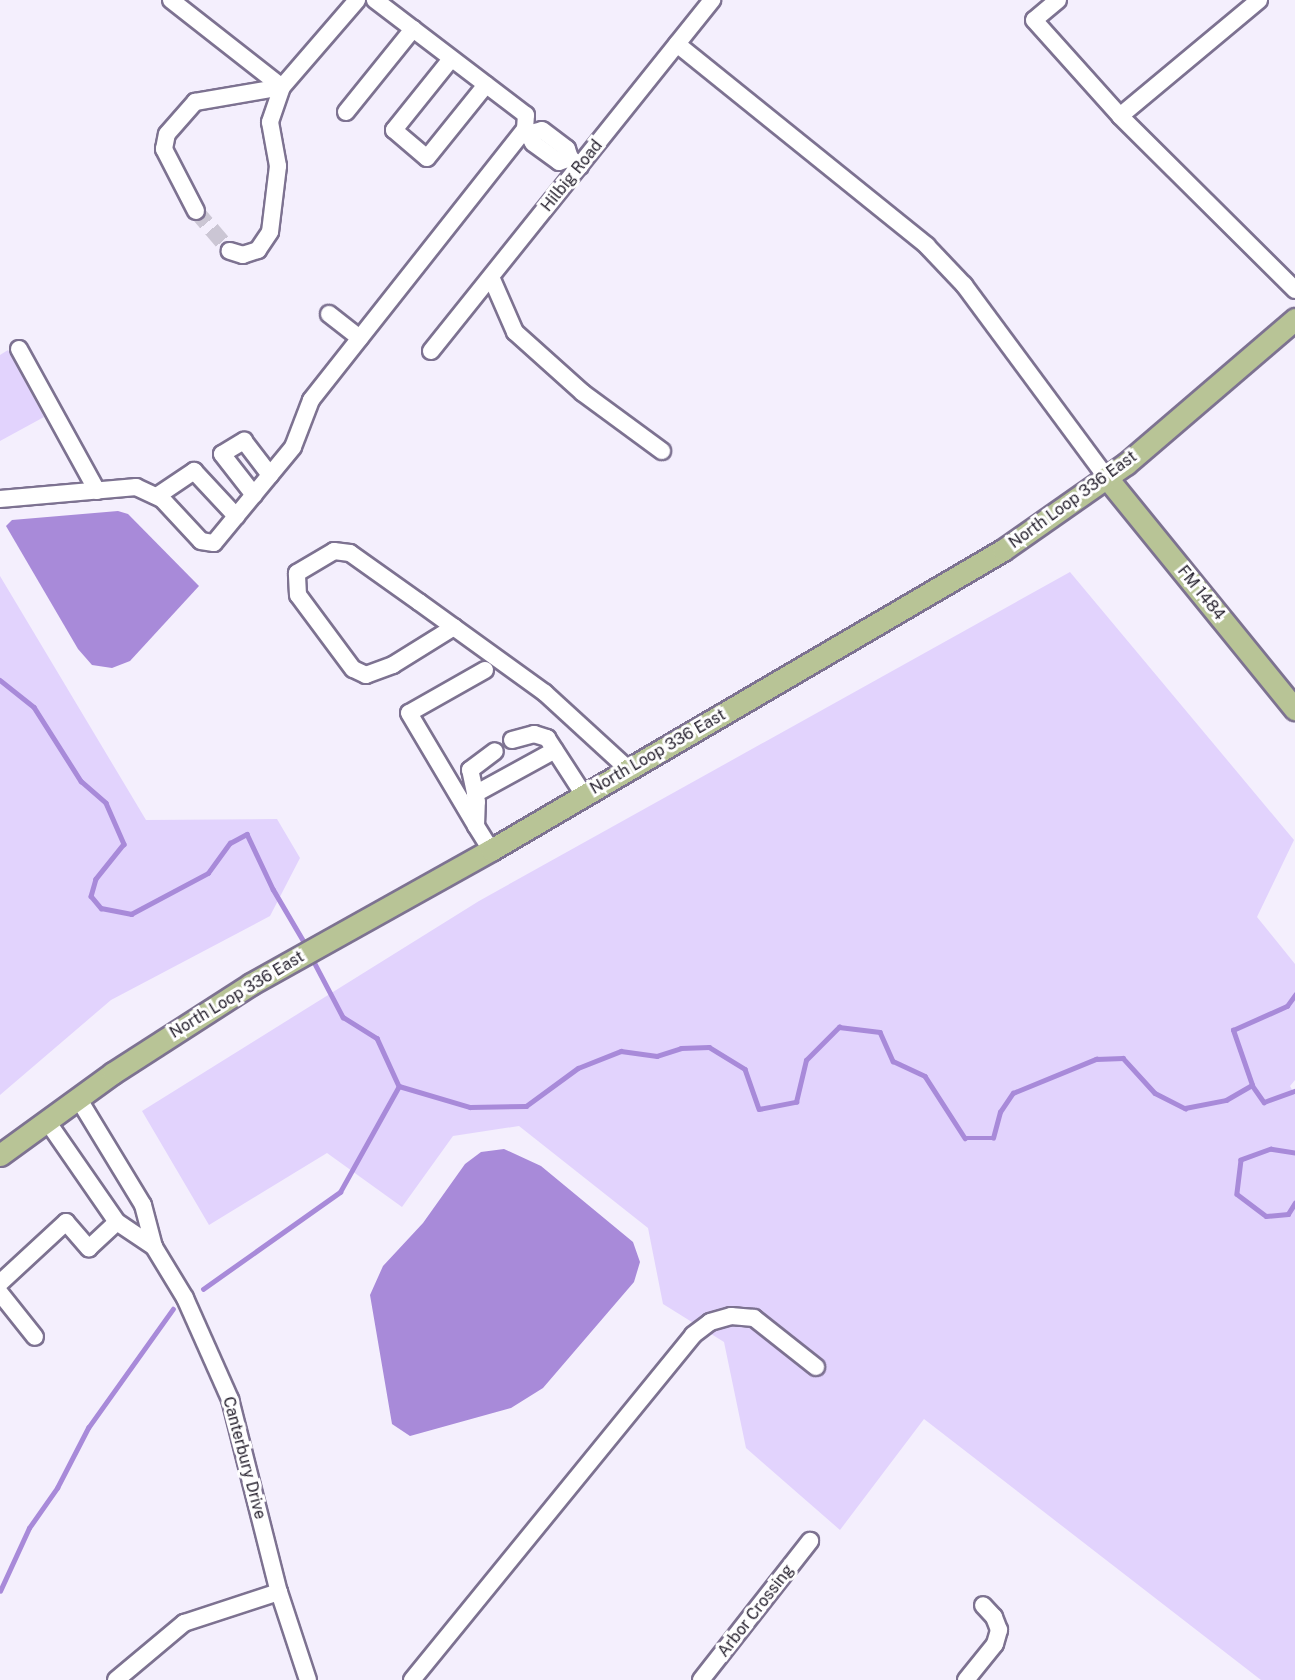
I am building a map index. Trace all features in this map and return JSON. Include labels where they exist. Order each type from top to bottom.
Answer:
[{"type":"main road","name":"North Loop 336 East","points":[[0,1155],[78,1098],[251,984],[491,850],[1003,550],[1107,478],[1199,404],[1295,319]]},
{"type":"main road","name":"FM 1484","points":[[1107,478],[1295,709]]},
{"type":"street","points":[[171,0],[282,87]]},
{"type":"street","points":[[230,251],[243,255],[258,250],[270,232],[278,166],[270,122],[282,87],[357,0]]},
{"type":"street","points":[[375,0],[526,116],[528,131],[533,143],[559,162],[575,162]]},
{"type":"street","name":"Hilbig Road","points":[[431,351],[491,277],[575,162],[712,0]]},
{"type":"street","points":[[1058,0],[1034,20],[1120,116],[1295,290]]},
{"type":"street","points":[[1120,116],[1259,0]]},
{"type":"street","points":[[346,112],[413,29]]},
{"type":"street","points":[[677,44],[927,246],[964,285],[1107,478]]},
{"type":"street","points":[[451,58],[394,130],[428,158],[486,85]]},
{"type":"street","points":[[196,211],[164,149],[167,134],[195,102],[282,87]]},
{"type":"street","points":[[0,499],[136,487],[157,496],[201,541],[214,543],[293,447],[311,400],[528,131]]},
{"type":"street","points":[[491,277],[515,332],[583,393],[662,451]]},
{"type":"street","points":[[329,314],[360,338]]},
{"type":"street","points":[[19,349],[97,491]]},
{"type":"street","points":[[254,495],[222,454],[244,441],[270,476]]},
{"type":"street","points":[[157,496],[194,471],[236,516]]},
{"type":"street","points":[[454,627],[393,665],[366,675],[353,669],[298,595],[297,573],[334,550],[350,553],[454,627],[544,693],[628,769]]},
{"type":"street","points":[[485,670],[409,713],[491,850]]},
{"type":"street","points":[[512,740],[534,734],[547,738],[584,795]]},
{"type":"street","points":[[475,794],[555,750]]},
{"type":"street","points":[[476,825],[475,794],[470,770],[495,751]]},
{"type":"street","name":"Canterbury Drive","points":[[78,1098],[143,1204],[154,1247],[185,1298],[230,1399],[279,1592],[308,1680]]},
{"type":"street","name":"Canterbury Drive","points":[[47,1121],[117,1222],[154,1247]]},
{"type":"street","points":[[0,1283],[66,1222],[89,1248],[117,1222]]},
{"type":"street","points":[[0,1293],[35,1337]]},
{"type":"street","points":[[412,1680],[693,1335],[710,1322],[731,1316],[754,1318],[816,1367]]},
{"type":"street","name":"Arbor Crossing","points":[[701,1680],[810,1541]]},
{"type":"street","points":[[116,1680],[184,1623],[279,1592]]},
{"type":"street","points":[[966,1680],[995,1644],[999,1630],[994,1617],[983,1605]]},
{"type":"shaded area","points":[[8,350],[44,417],[0,441],[0,355]]},
{"type":"shaded area","points":[[118,511],[128,514],[199,586],[130,661],[112,668],[92,665],[78,649],[6,526],[12,520]]},
{"type":"shaded area","points":[[1070,572],[1294,840],[1257,917],[1295,964],[1295,1080],[1290,1086],[1295,1095],[1295,1680],[1261,1680],[924,1419],[840,1530],[746,1448],[724,1342],[663,1304],[648,1228],[519,1126],[453,1136],[402,1207],[327,1153],[209,1225],[142,1111],[479,901]]},
{"type":"shaded area","points":[[0,576],[146,820],[277,819],[300,858],[270,916],[111,1000],[0,1095]]},
{"type":"shaded area","points":[[504,1149],[541,1166],[633,1242],[640,1262],[634,1282],[543,1388],[511,1408],[410,1436],[392,1424],[370,1295],[383,1266],[423,1223],[465,1164],[481,1152]]},
{"type":"waterway","points":[[0,680],[34,707],[81,781],[106,803],[124,844],[96,879],[91,896],[101,908],[131,914],[208,873],[230,843],[247,834],[273,889],[307,947]]},
{"type":"waterway","points":[[312,958],[343,1017],[377,1038],[399,1086]]},
{"type":"waterway","points":[[399,1086],[470,1107],[526,1106],[578,1068],[621,1051],[657,1056],[681,1048],[709,1047],[745,1069],[759,1109],[796,1102],[806,1060],[839,1027],[880,1032],[893,1061],[925,1076],[965,1138],[993,1138],[1000,1112],[1013,1093],[1096,1059],[1123,1058],[1155,1093],[1185,1108],[1226,1100],[1252,1085],[1233,1030],[1287,1006],[1295,995]]},
{"type":"waterway","points":[[1252,1085],[1264,1102],[1295,1091]]},
{"type":"waterway","points":[[203,1289],[340,1192],[399,1086]]},
{"type":"waterway","points":[[1295,1153],[1271,1149],[1241,1160],[1237,1194],[1266,1216],[1288,1214],[1295,1203]]},
{"type":"waterway","points":[[0,1591],[29,1528],[57,1488],[88,1428],[173,1309]]},
{"type":"tunnel","points":[[196,211],[230,251]]}]
